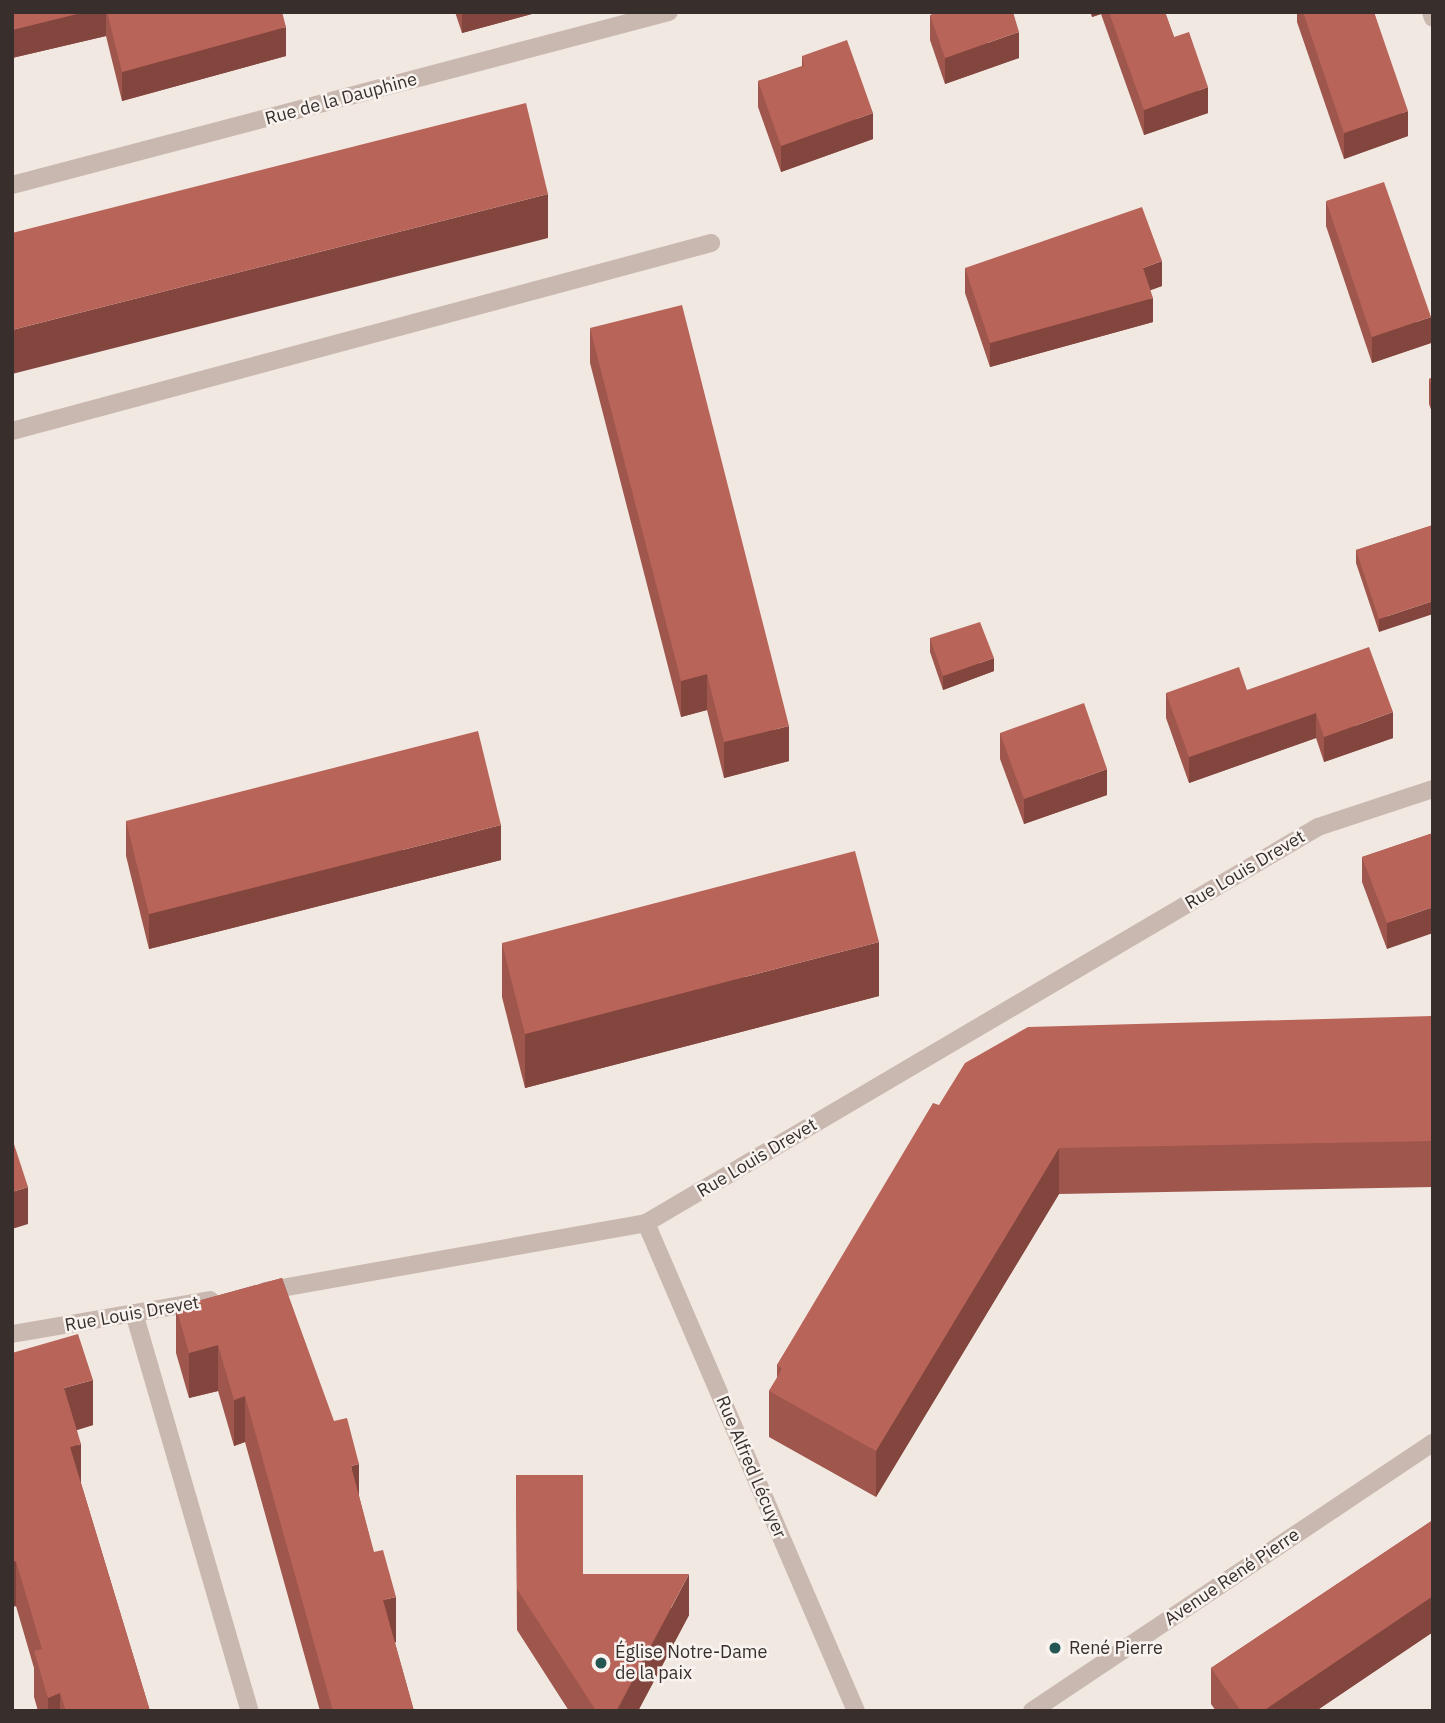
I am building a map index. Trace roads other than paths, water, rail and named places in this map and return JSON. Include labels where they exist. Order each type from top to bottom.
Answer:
[{"type":"street","name":"Rue de la Dauphine","points":[[12,185],[669,12]]},
{"type":"street","points":[[1431,12],[1433,18]]},
{"type":"street","points":[[12,431],[711,243]]},
{"type":"street","name":"Rue Louis Drevet","points":[[12,1334],[646,1223],[1318,827],[1433,789]]},
{"type":"street","name":"Rue Alfred Lécuyer","points":[[646,1223],[856,1711]]},
{"type":"street","points":[[134,1313],[250,1711]]},
{"type":"street","name":"Avenue René Pierre","points":[[1032,1711],[1433,1443]]},
{"type":"place","name":"René Pierre","points":[[1055,1648]]},
{"type":"place","name":"Église Notre-Dame de la paix","points":[[601,1663]]}]
